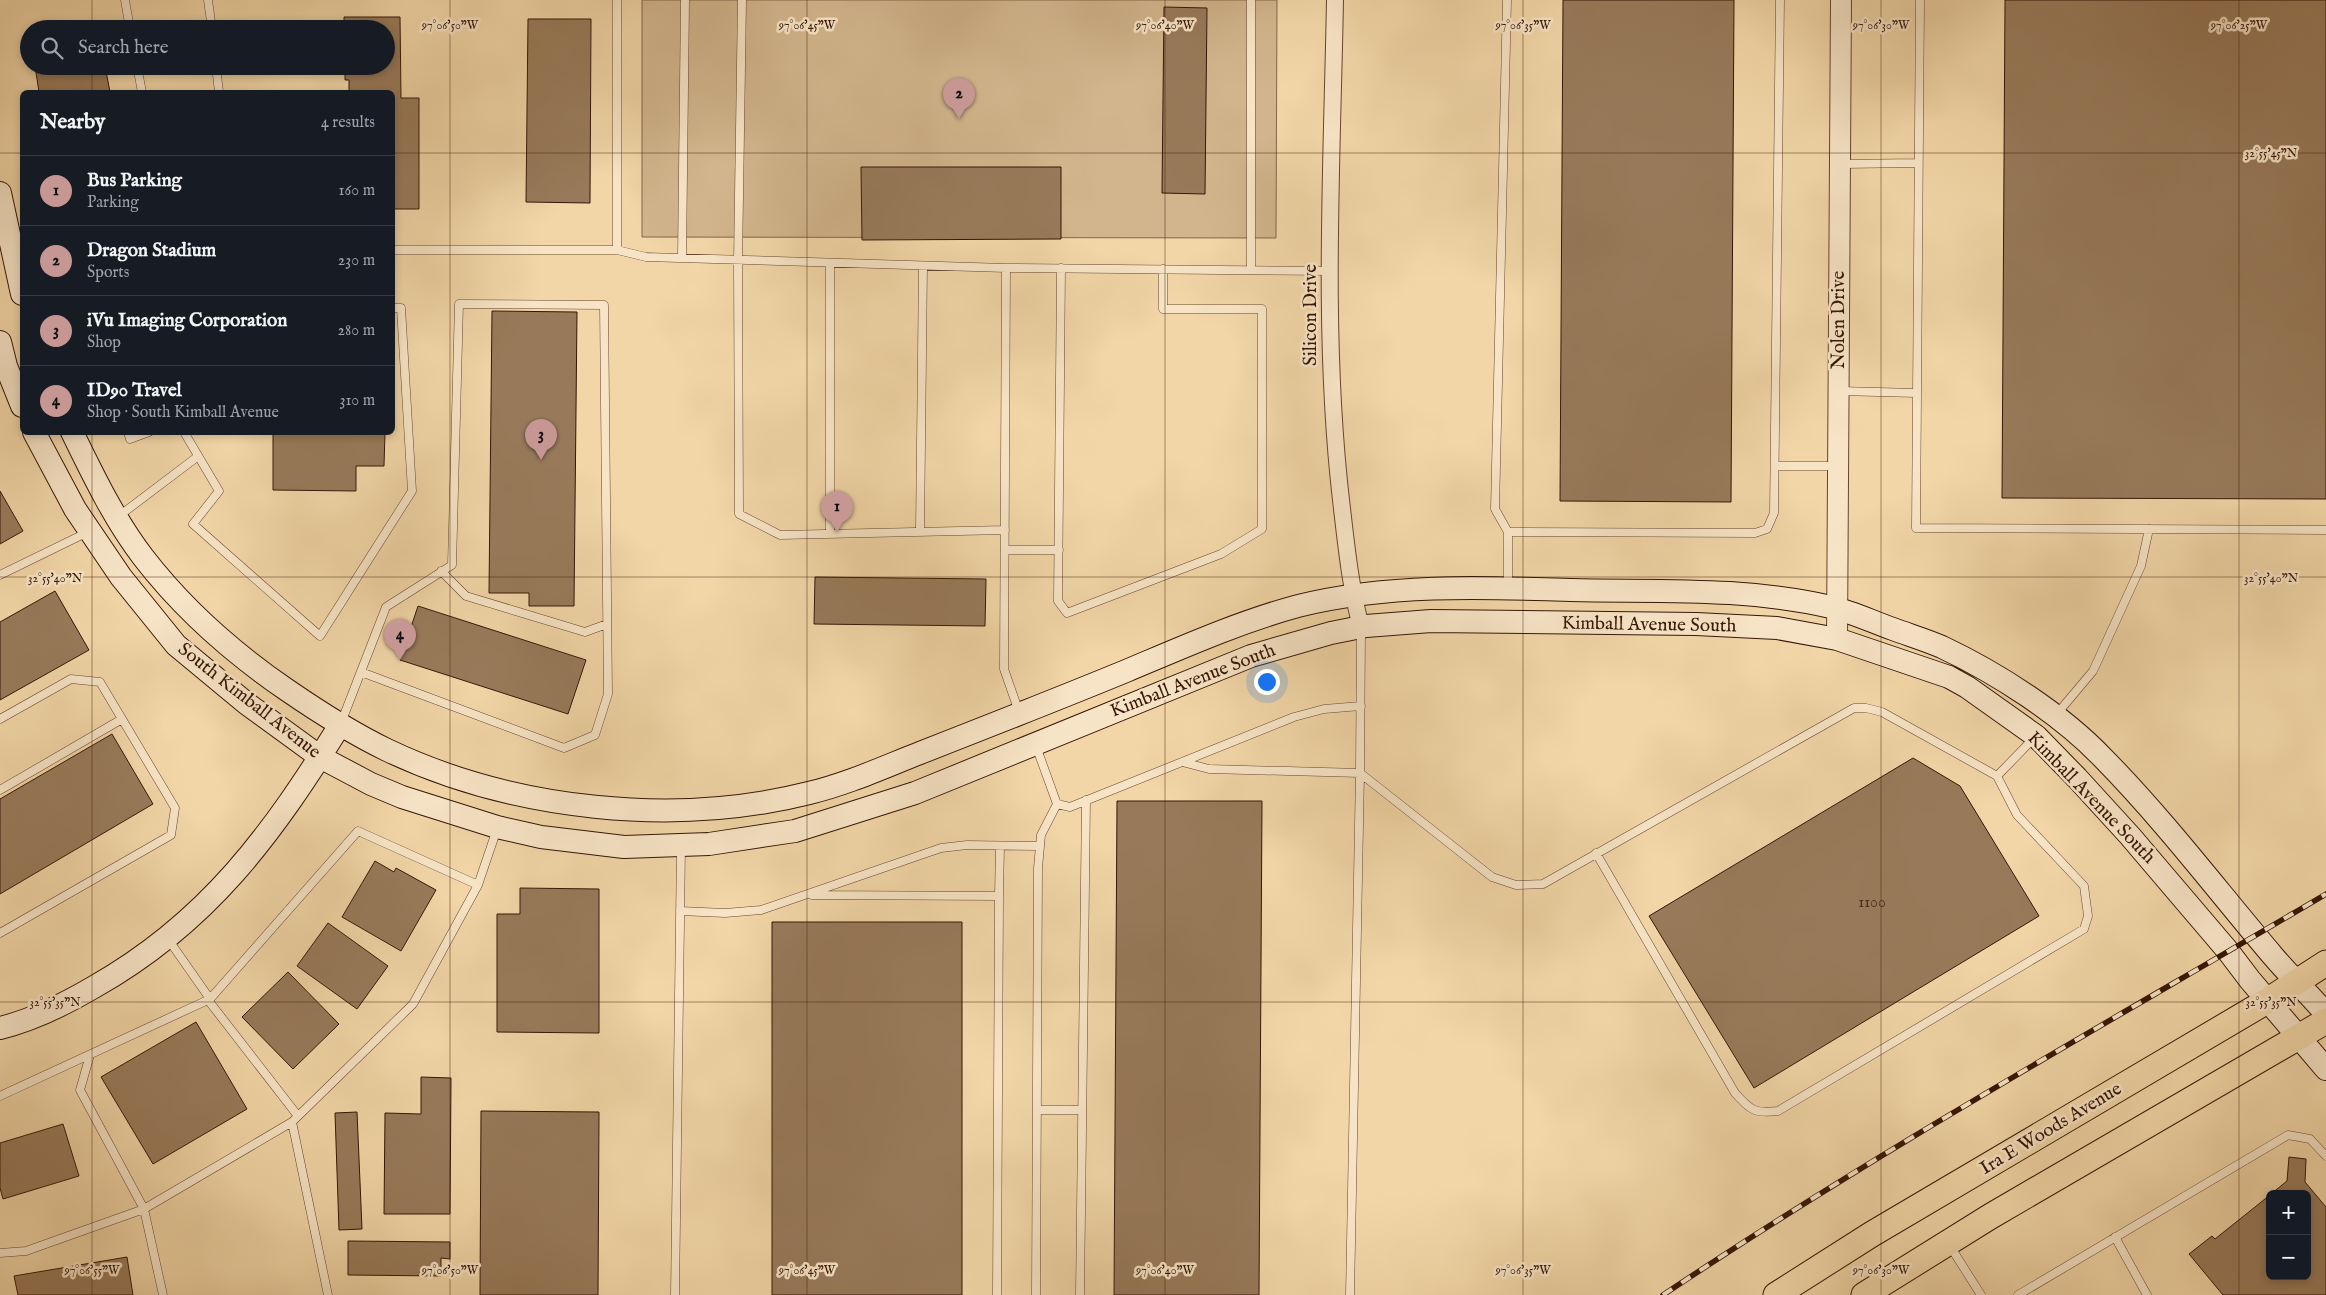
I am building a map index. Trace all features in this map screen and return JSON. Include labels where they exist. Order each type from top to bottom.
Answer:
[{"type":"main road","points":[[0,193],[20,285]]},
{"type":"main road","points":[[0,342],[6,366],[20,401]]},
{"type":"main road","name":"South Kimball Avenue","points":[[36,435],[74,509],[121,577],[176,645],[246,703],[320,757],[371,784],[402,797],[497,827],[541,836],[624,847],[708,844],[795,831],[916,794]]},
{"type":"main road","name":"South Kimball Avenue","points":[[74,435],[103,494],[142,556],[184,604],[229,646],[268,677],[340,725],[389,751],[440,772],[490,788],[538,800],[596,807],[712,808],[810,793],[956,739]]},
{"type":"main road","points":[[90,532],[117,517]]},
{"type":"main road","name":"Kimball Avenue South","points":[[956,739],[1239,624],[1288,609],[1352,594],[1508,588],[1715,592],[1755,595],[1837,608],[1940,646],[2030,699],[2055,716],[2100,754],[2155,814],[2278,962],[2326,1014]]},
{"type":"main road","name":"Kimball Avenue South","points":[[916,794],[1251,656],[1306,639],[1361,627],[1431,621],[1696,624],[1777,628],[1837,640],[1949,677],[1967,687],[2036,736],[2130,836],[2228,950],[2267,1001],[2326,1069]]},
{"type":"main road","points":[[1019,714],[1035,744]]},
{"type":"main road","points":[[2036,736],[2055,716]]},
{"type":"main road","points":[[0,1028],[68,1002],[119,973],[168,938],[207,903],[245,863],[278,821],[340,725]]},
{"type":"main road","points":[[680,809],[682,845]]},
{"type":"main road","name":"Ira E Woods Avenue","points":[[1776,1295],[1872,1234],[2267,1001],[2326,963]]},
{"type":"main road","points":[[1864,1295],[1948,1243],[2326,1021]]},
{"type":"street","name":"Silicon Drive","points":[[1335,0],[1331,271],[1332,399],[1336,461],[1352,594],[1361,627]]},
{"type":"street","name":"Nolen Drive","points":[[1837,640],[1841,0]]},
{"type":"lane","points":[[125,0],[128,20]]},
{"type":"lane","points":[[208,0],[211,20]]},
{"type":"lane","points":[[616,250],[618,0]]},
{"type":"lane","points":[[682,258],[685,0]]},
{"type":"lane","points":[[742,0],[738,260],[739,514],[780,535],[1005,530]]},
{"type":"lane","points":[[1250,0],[1251,270]]},
{"type":"lane","points":[[1507,0],[1495,509],[1508,532],[1508,588]]},
{"type":"lane","points":[[1508,532],[1754,533],[1767,528],[1774,513],[1780,0]]},
{"type":"lane","points":[[1920,0],[1916,528],[2326,530]]},
{"type":"lane","points":[[139,75],[142,90]]},
{"type":"lane","points":[[217,75],[219,90]]},
{"type":"lane","points":[[1840,164],[1918,163]]},
{"type":"lane","points":[[395,250],[616,250],[646,257],[923,266],[1331,271]]},
{"type":"lane","points":[[830,263],[830,534]]},
{"type":"lane","points":[[920,532],[923,266]]},
{"type":"lane","points":[[1006,268],[1004,669],[1019,714]]},
{"type":"lane","points":[[1061,268],[1058,601],[1067,612],[1221,554],[1262,529],[1262,309],[1163,308],[1163,269]]},
{"type":"lane","points":[[340,725],[386,607],[452,565],[459,304],[604,305],[608,694],[595,735],[564,748],[361,672]]},
{"type":"lane","points":[[186,435],[219,491],[193,524],[320,636],[412,491],[401,308],[395,308]]},
{"type":"lane","points":[[1838,391],[1917,393]]},
{"type":"lane","points":[[129,435],[130,439],[141,435]]},
{"type":"lane","points":[[117,517],[198,457]]},
{"type":"lane","points":[[1775,466],[1838,466]]},
{"type":"lane","points":[[2055,716],[2093,671],[2141,566],[2149,529]]},
{"type":"lane","points":[[0,575],[90,532]]},
{"type":"lane","points":[[1005,550],[1059,550]]},
{"type":"lane","points":[[441,571],[466,596],[585,632],[608,624]]},
{"type":"lane","points":[[1350,1295],[1361,627]]},
{"type":"lane","points":[[0,719],[71,679],[100,682],[175,808],[171,835],[0,933]]},
{"type":"lane","points":[[1057,804],[1070,807],[1294,717],[1324,709],[1361,706]]},
{"type":"lane","points":[[1182,762],[1209,769],[1360,773],[1492,877],[1516,885],[1543,884],[1596,853],[1854,708],[1866,708],[1882,712],[1997,776],[2017,815],[2084,886],[2088,916],[2084,929],[1778,1111],[1762,1113],[1747,1107],[1735,1093],[1596,853]]},
{"type":"lane","points":[[0,790],[122,719]]},
{"type":"lane","points":[[1997,776],[2036,736]]},
{"type":"lane","points":[[1035,744],[1057,804],[1041,835],[1038,868],[1036,1295]]},
{"type":"lane","points":[[1080,1295],[1086,800]]},
{"type":"lane","points":[[0,1253],[26,1251],[144,1209],[295,1119],[413,1004],[478,886],[497,827]]},
{"type":"lane","points":[[0,1096],[209,1000],[358,831],[478,886]]},
{"type":"lane","points":[[675,1295],[682,845]]},
{"type":"lane","points":[[680,911],[725,913],[761,910],[941,848],[967,845],[1040,846]]},
{"type":"lane","points":[[997,1295],[1000,846]]},
{"type":"lane","points":[[805,895],[1000,896]]},
{"type":"lane","points":[[168,938],[209,1000],[295,1119],[328,1295]]},
{"type":"lane","points":[[90,1055],[80,1090],[144,1209],[163,1295]]},
{"type":"lane","points":[[1037,1110],[1082,1110]]},
{"type":"lane","points":[[2018,1295],[2288,1135],[2310,1139],[2326,1156]]},
{"type":"lane","points":[[2115,1237],[2146,1295]]},
{"type":"lane","points":[[1948,1243],[1981,1295]]},
{"type":"shaded area","points":[[642,0],[1277,0],[1276,238],[642,237]]},
{"type":"building","points":[[1563,0],[1734,0],[1731,502],[1560,501]]},
{"type":"building","points":[[2005,0],[2326,0],[2326,499],[2002,498]]},
{"type":"building","points":[[1164,7],[1207,8],[1205,194],[1162,193]]},
{"type":"building","points":[[344,17],[400,17],[401,98],[419,98],[419,209],[395,209],[395,90],[349,90],[349,80],[345,80],[345,75],[395,75],[395,20],[344,20]]},
{"type":"building","points":[[528,19],[591,19],[590,203],[526,202]]},
{"type":"building","points":[[36,75],[107,75],[110,90],[39,90]]},
{"type":"building","points":[[861,167],[1061,167],[1061,239],[862,240]]},
{"type":"building","points":[[492,311],[577,312],[574,606],[529,606],[529,593],[489,593]]},
{"type":"building","points":[[273,435],[385,435],[384,466],[356,466],[356,491],[273,490]]},
{"type":"building","points":[[0,491],[23,531],[0,544]]},
{"type":"building","points":[[815,577],[986,579],[985,626],[814,624]]},
{"type":"building","points":[[55,591],[89,650],[0,700],[0,622]]},
{"type":"building","points":[[418,606],[586,660],[568,714],[400,660]]},
{"type":"building","points":[[112,734],[153,804],[0,894],[0,799]]},
{"type":"building","points":[[1913,758],[1960,786],[2039,916],[1754,1088],[1649,916]]},
{"type":"building","points":[[1117,801],[1262,801],[1259,1295],[1114,1295]]},
{"type":"building","points":[[375,861],[394,872],[396,868],[436,890],[401,951],[342,917]]},
{"type":"building","points":[[520,888],[599,889],[599,1033],[497,1032],[497,914],[520,914]]},
{"type":"building","points":[[772,922],[962,922],[962,1295],[772,1295]]},
{"type":"building","points":[[328,923],[388,966],[357,1009],[297,966]]},
{"type":"building","points":[[288,972],[339,1024],[293,1069],[242,1017]]},
{"type":"building","points":[[196,1022],[247,1109],[153,1164],[101,1077]]},
{"type":"building","points":[[421,1077],[451,1078],[450,1214],[384,1214],[385,1113],[421,1114]]},
{"type":"building","points":[[481,1111],[599,1112],[598,1295],[480,1295]]},
{"type":"building","points":[[357,1112],[362,1229],[339,1230],[335,1113]]},
{"type":"building","points":[[63,1124],[79,1176],[3,1199],[0,1188],[0,1143]]},
{"type":"building","points":[[2289,1157],[2306,1159],[2305,1182],[2326,1207],[2326,1295],[2223,1295],[2189,1254],[2212,1236],[2215,1239],[2266,1198],[2266,1280],[2311,1280],[2311,1190],[2276,1190],[2287,1181]]},
{"type":"building","points":[[348,1241],[450,1242],[450,1259],[441,1258],[441,1276],[348,1275]]},
{"type":"building","points":[[127,1257],[133,1295],[18,1295],[14,1276]]},
{"type":"railway","points":[[1663,1295],[1909,1139],[2326,894]]},
{"type":"place","name":"Dragon Stadium","points":[[959,119]]},
{"type":"place","name":"iVu Imaging Corporation","points":[[541,460]]},
{"type":"place","name":"Bus Parking","points":[[837,532]]},
{"type":"place","name":"ID90 Travel","points":[[400,660]]}]
